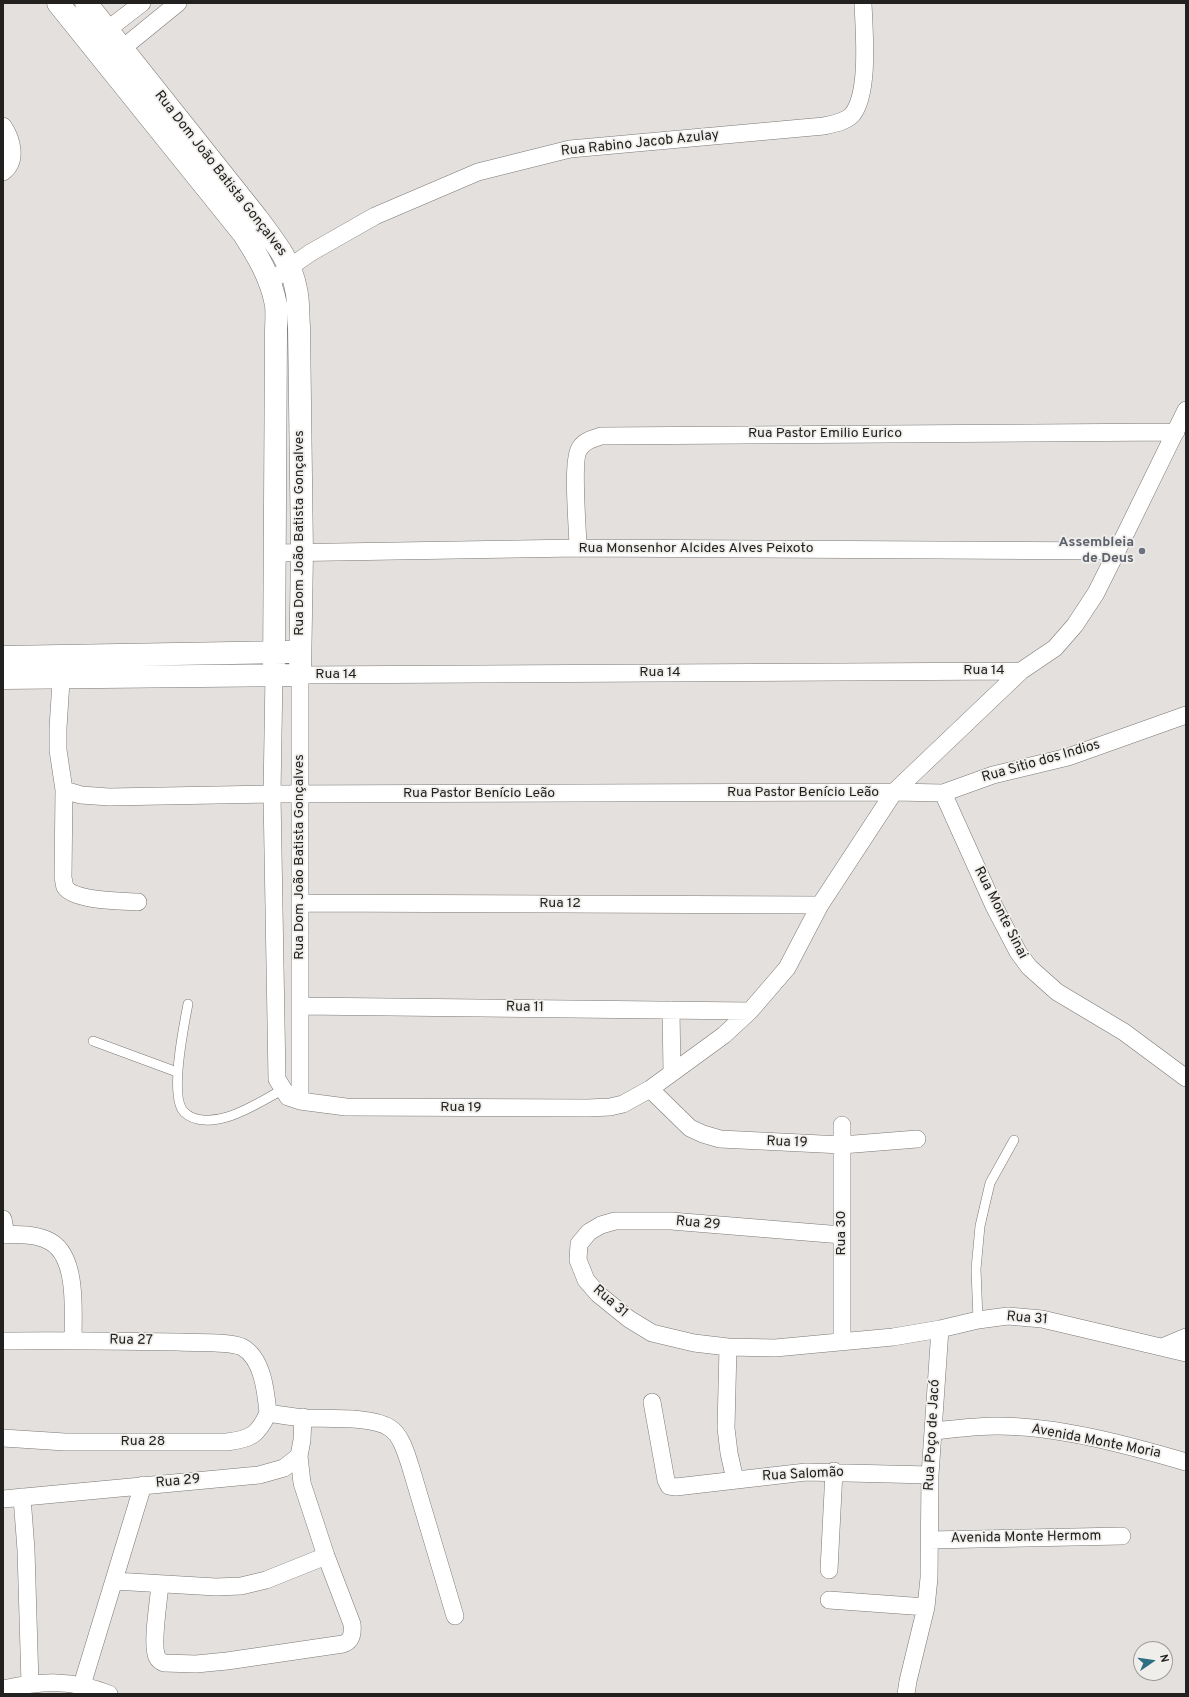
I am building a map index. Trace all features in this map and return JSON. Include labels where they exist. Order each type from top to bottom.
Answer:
[{"type":"street","name":"Rua Dom João Batista Gonçalves","points":[[58,3],[244,233],[262,264],[270,282],[276,306],[276,553],[272,794],[276,1064],[277,1080],[290,1096]]},
{"type":"street","name":"Rua Dom João Batista Gonçalves","points":[[86,3],[257,218],[282,252],[290,267],[297,290],[302,553],[300,675],[300,1006],[290,1096]]},
{"type":"street","points":[[90,43],[142,3]]},
{"type":"street","points":[[105,63],[178,3]]},
{"type":"street","name":"Rua Rabino Jacob Azulay","points":[[270,282],[310,252],[375,216],[478,172],[570,149],[824,126],[840,122],[852,115],[860,100],[864,78],[864,3]]},
{"type":"street","points":[[3,126],[9,135],[13,154],[8,169],[3,172]]},
{"type":"street","name":"Rua Pastor Benício Leão","points":[[633,1099],[650,1089],[724,1035],[750,1011],[787,968],[820,905],[894,792],[1021,671],[1055,648],[1075,625],[1096,593],[1186,410]]},
{"type":"street","name":"Rua Pastor Emilio Eurico","points":[[578,548],[576,463],[579,448],[588,440],[601,436],[1176,432]]},
{"type":"street","name":"Rua Monsenhor Alcides Alves Peixoto","points":[[276,553],[578,548],[1117,551]]},
{"type":"street","points":[[3,657],[301,652]]},
{"type":"street","points":[[63,656],[58,750],[64,790],[63,878],[65,887],[71,892],[90,898],[138,902]]},
{"type":"street","name":"Rua 14","points":[[300,675],[1021,671]]},
{"type":"street","points":[[3,678],[300,675]]},
{"type":"street","name":"Rua Sitio dos Indios","points":[[894,792],[943,793],[993,775],[1068,757],[1186,715]]},
{"type":"street","name":"Rua Pastor Benício Leão","points":[[64,790],[81,795],[109,797],[272,794],[894,792]]},
{"type":"street","name":"Rua Monte Sinai","points":[[943,793],[994,906],[1018,952],[1029,968],[1057,992],[1124,1032],[1186,1078]]},
{"type":"street","name":"Rua 12","points":[[300,902],[820,905]]},
{"type":"street","name":"Rua 11","points":[[300,1006],[750,1011]]},
{"type":"street","points":[[671,1010],[672,1072]]},
{"type":"street","name":"Rua 19","points":[[650,1089],[690,1128],[720,1139],[842,1145],[917,1139]]},
{"type":"street","name":"Rua 19","points":[[290,1096],[346,1107],[588,1108],[610,1107],[623,1104],[633,1099]]},
{"type":"street","name":"Rua 30","points":[[842,1125],[842,1342]]},
{"type":"street","name":"Rua 29","points":[[578,1260],[579,1244],[589,1232],[601,1225],[616,1221],[671,1221],[842,1235]]},
{"type":"street","points":[[4,1230],[30,1235],[51,1242],[63,1254],[70,1272],[73,1340]]},
{"type":"street","name":"Rua 31","points":[[578,1260],[586,1280],[598,1294],[629,1319],[652,1334],[728,1348],[775,1348],[893,1337],[940,1329],[978,1320],[1008,1316],[1042,1319],[1186,1353]]},
{"type":"street","name":"Rua Poço de Jacó","points":[[906,1694],[926,1607],[929,1578],[930,1475],[940,1329]]},
{"type":"street","points":[[1162,1347],[1186,1337]]},
{"type":"street","name":"Rua 27","points":[[3,1341],[73,1340],[226,1344],[242,1348],[254,1358],[260,1371],[265,1387],[268,1413]]},
{"type":"street","points":[[728,1348],[726,1428],[729,1453],[735,1480]]},
{"type":"street","name":"Rua Salomão","points":[[652,1402],[666,1480],[669,1486],[676,1487],[806,1472],[930,1475]]},
{"type":"street","points":[[268,1413],[303,1418],[374,1422],[391,1428],[398,1436],[410,1465],[455,1616]]},
{"type":"street","name":"Rua 28","points":[[3,1438],[65,1442],[240,1441],[252,1437],[262,1427],[268,1413]]},
{"type":"street","points":[[160,1584],[155,1639],[157,1657],[164,1663],[196,1664],[227,1661],[343,1644],[350,1640],[353,1630],[352,1624],[326,1556],[302,1483],[299,1456],[302,1440],[303,1418]]},
{"type":"street","name":"Avenida Monte Moria","points":[[933,1431],[997,1426],[1044,1429],[1102,1440],[1186,1462]]},
{"type":"street","name":"Rua 29","points":[[81,1689],[144,1485],[259,1475],[284,1468],[299,1456]]},
{"type":"street","points":[[829,1570],[834,1472]]},
{"type":"street","points":[[3,1499],[144,1485]]},
{"type":"street","points":[[22,1497],[26,1550],[30,1684]]},
{"type":"street","name":"Avenida Monte Hermom","points":[[930,1540],[1122,1536]]},
{"type":"street","points":[[114,1581],[216,1587],[241,1586],[266,1580],[326,1556]]},
{"type":"street","points":[[828,1600],[926,1607]]},
{"type":"street","points":[[3,1689],[50,1682],[109,1694]]},
{"type":"lane","points":[[188,1004],[177,1072],[180,1103],[183,1111],[188,1115],[210,1121],[228,1117],[290,1096]]},
{"type":"lane","points":[[93,1041],[177,1072]]},
{"type":"lane","points":[[978,1320],[976,1269],[980,1226],[990,1183],[1014,1140]]},
{"type":"place","name":"Assembleia de Deus","points":[[1142,551]]}]
